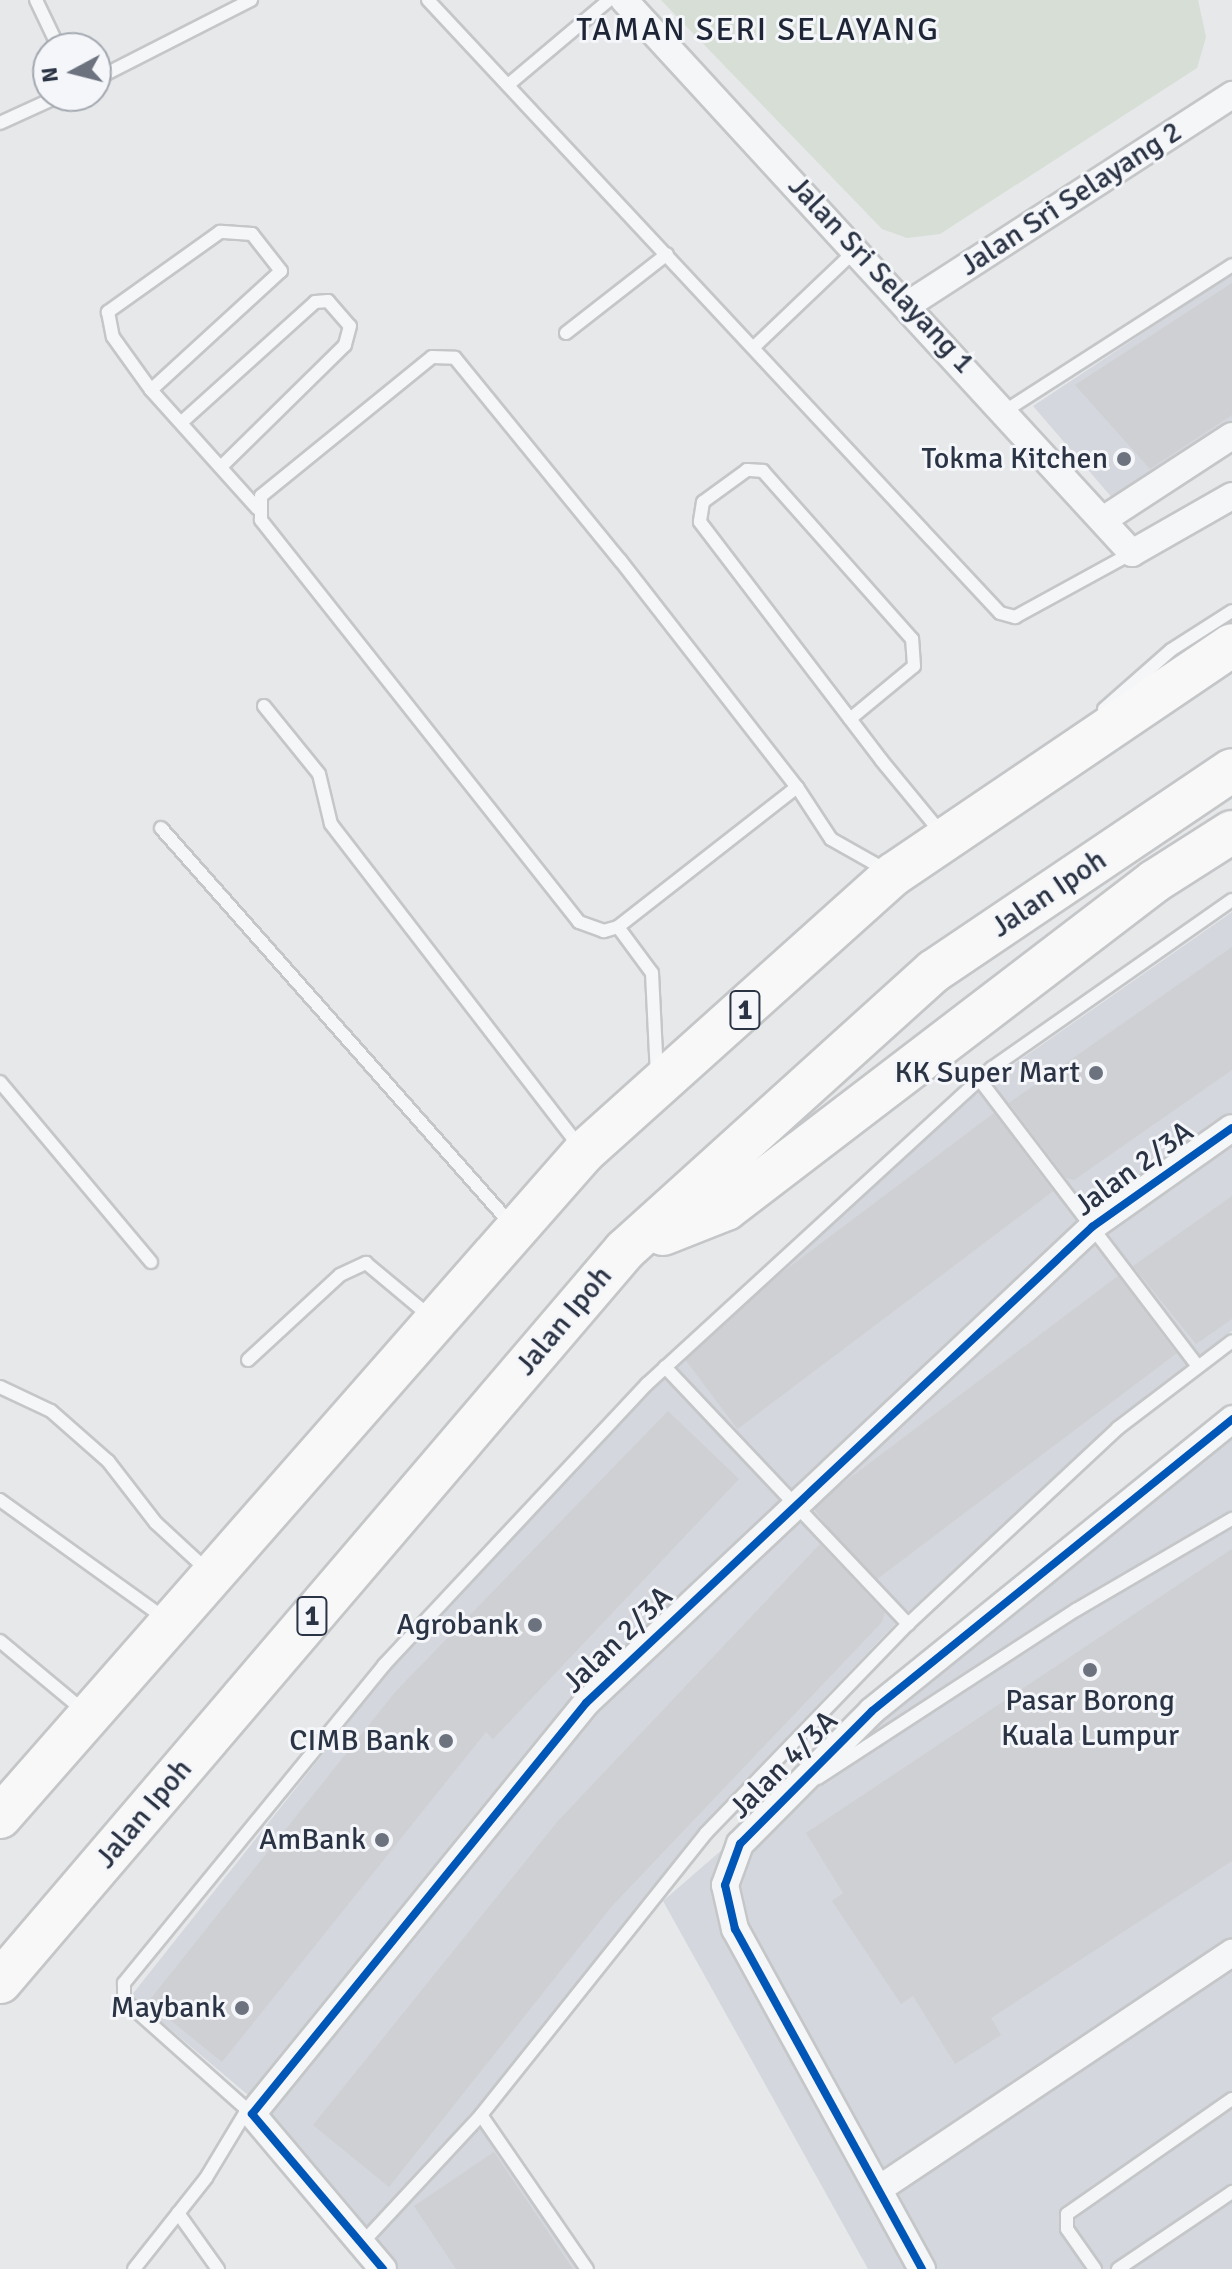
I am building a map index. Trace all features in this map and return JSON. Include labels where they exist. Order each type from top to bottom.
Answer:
[{"type":"highway","name":"1","points":[[0,1817],[584,1152],[659,1089],[894,874],[1012,791],[1232,645]]},
{"type":"highway","name":"Jalan Ipoh","points":[[0,1982],[625,1250],[934,971],[1232,770]]},
{"type":"highway","points":[[625,1250],[726,1209],[1155,881],[1232,832]]},
{"type":"street","name":"Jalan Sri Selayang 1","points":[[624,0],[859,248],[1132,553]]},
{"type":"street","name":"Jalan Sri Selayang 2","points":[[909,304],[1232,95]]},
{"type":"street","points":[[1103,520],[1232,436]]},
{"type":"street","points":[[1132,553],[1232,496]]},
{"type":"street","name":"Jalan 2/3A","points":[[250,2112],[518,1778],[586,1703],[1092,1227],[1232,1128]]},
{"type":"street","name":"Jalan 4/3A","points":[[922,2269],[735,1929],[725,1885],[740,1844],[930,1657],[1229,1429]]},
{"type":"street","points":[[879,2189],[1232,1953]]},
{"type":"street","points":[[250,2112],[364,2241],[383,2269]]},
{"type":"lane","points":[[36,0],[51,32]]},
{"type":"lane","points":[[112,71],[251,0]]},
{"type":"lane","points":[[428,0],[1000,613],[1015,617],[1132,553]]},
{"type":"lane","points":[[508,85],[609,0]]},
{"type":"lane","points":[[0,123],[32,108]]},
{"type":"lane","points":[[151,390],[281,271],[252,234],[220,232],[108,312],[113,337],[151,390],[183,421],[257,508],[539,880],[579,922],[604,931],[618,927],[797,787]]},
{"type":"lane","points":[[754,347],[859,248]]},
{"type":"lane","points":[[566,333],[667,254]]},
{"type":"lane","points":[[1005,411],[1232,265]]},
{"type":"lane","points":[[183,421],[315,302],[328,301],[350,326],[345,345],[221,467]]},
{"type":"lane","points":[[257,508],[291,470],[432,357],[455,358],[797,787],[831,839],[894,874]]},
{"type":"lane","points":[[850,719],[914,666],[912,639],[763,471],[747,470],[703,502],[700,522],[850,719],[945,837]]},
{"type":"lane","points":[[1012,791],[1171,650],[1232,611]]},
{"type":"lane","points":[[264,706],[319,774],[331,824],[584,1152]]},
{"type":"lane","points":[[161,828],[515,1229]]},
{"type":"lane","points":[[134,2269],[250,2112],[124,2000],[124,1983],[384,1665],[665,1367],[979,1079],[1232,900]]},
{"type":"lane","points":[[618,927],[652,973],[659,1089]]},
{"type":"lane","points":[[979,1079],[1197,1365]]},
{"type":"lane","points":[[0,1082],[151,1262]]},
{"type":"lane","points":[[248,1360],[340,1275],[366,1263],[435,1321]]},
{"type":"lane","points":[[364,2241],[481,2115],[706,1833],[908,1624],[1118,1428],[1232,1341]]},
{"type":"lane","points":[[665,1367],[794,1507],[908,1624]]},
{"type":"lane","points":[[0,1387],[51,1411],[108,1461],[156,1523],[213,1576]]},
{"type":"lane","points":[[0,1500],[108,1571],[170,1623]]},
{"type":"lane","points":[[787,1795],[1232,1519]]},
{"type":"lane","points":[[0,1641],[90,1715]]},
{"type":"lane","points":[[1095,2269],[1067,2229],[1067,2214],[1232,2099]]},
{"type":"lane","points":[[481,2115],[587,2269]]},
{"type":"lane","points":[[1118,2269],[1232,2192]]},
{"type":"lane","points":[[178,2213],[218,2269]]},
{"type":"shaded area","points":[[661,0],[1198,0],[1206,37],[1197,68],[940,234],[907,238],[882,229]]},
{"type":"shaded area","points":[[1232,274],[1232,423],[1114,500],[1033,406]]},
{"type":"shaded area","points":[[1232,912],[1232,1331],[1111,1425],[896,1623],[700,1827],[472,2114],[578,2269],[397,2269],[268,2112],[131,1996],[392,1667],[677,1364],[990,1081]]},
{"type":"shaded area","name":"Pasar Borong Kuala Lumpur","points":[[1232,1406],[1232,2269],[868,2269],[663,1901]]},
{"type":"building","points":[[1232,283],[1232,415],[1150,469],[1075,385]]},
{"type":"building","points":[[1232,947],[1232,1070],[1074,1180],[1066,1178],[1009,1103]]},
{"type":"building","points":[[994,1113],[1053,1191],[738,1429],[679,1351]]},
{"type":"building","points":[[1232,1196],[1232,1319],[1196,1344],[1133,1266]]},
{"type":"building","points":[[1118,1276],[1176,1353],[870,1584],[812,1506]]},
{"type":"building","points":[[668,1411],[739,1479],[493,1739],[486,1732],[222,2062],[148,2002],[396,1691]]},
{"type":"building","points":[[820,1544],[885,1613],[882,1622],[612,1906],[389,2187],[313,2125],[558,1821]]},
{"type":"building","points":[[1232,1549],[1232,1861],[991,2018],[1001,2035],[955,2064],[913,1996],[901,2004],[832,1901],[843,1893],[806,1833]]},
{"type":"building","points":[[494,2152],[573,2269],[456,2269],[414,2206]]},
{"type":"cycle path","points":[[383,2269],[252,2114],[586,1703],[1092,1227],[1232,1128]]},
{"type":"cycle path","points":[[922,2269],[735,1929],[725,1885],[740,1844],[872,1711],[1232,1419]]},
{"type":"place","name":"Tokma Kitchen","points":[[1124,459]]},
{"type":"place","name":"KK Super Mart","points":[[1096,1073]]},
{"type":"place","name":"Agrobank","points":[[535,1625]]},
{"type":"place","name":"Pasar Borong Kuala Lumpur","points":[[1090,1670]]},
{"type":"place","name":"CIMB Bank","points":[[446,1741]]},
{"type":"place","name":"AmBank","points":[[382,1840]]},
{"type":"place","name":"Maybank","points":[[242,2008]]},
{"type":"district","name":"TAMAN SERI SELAYANG","points":[[758,30]]}]
